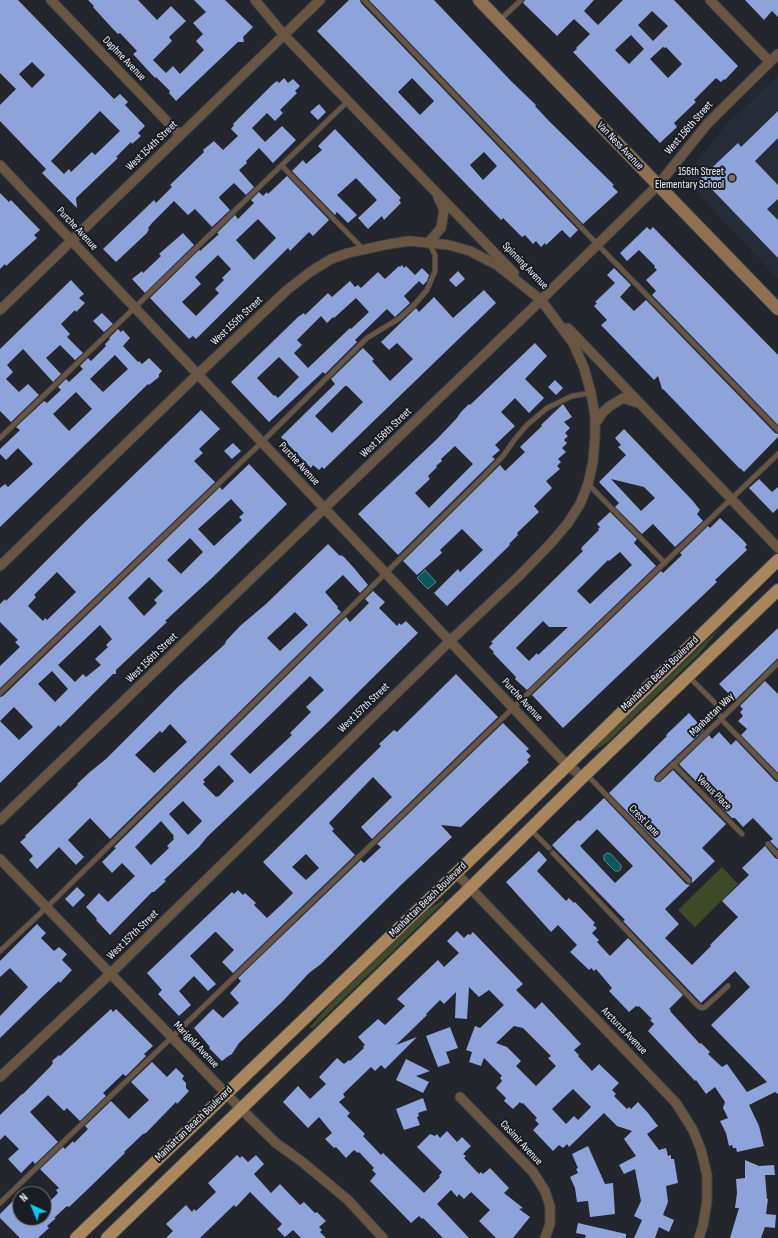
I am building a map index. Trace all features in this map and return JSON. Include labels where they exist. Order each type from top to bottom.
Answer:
[{"type":"main road","name":"Van Ness Avenue","points":[[479,0],[777,306]]},
{"type":"main road","name":"Manhattan Beach Boulevard","points":[[76,1238],[456,873],[778,560]]},
{"type":"main road","name":"Manhattan Beach Boulevard","points":[[107,1238],[778,590]]},
{"type":"street","name":"Daphne Avenue","points":[[51,0],[180,136]]},
{"type":"street","name":"Spinning Avenue","points":[[255,0],[284,35],[541,300],[778,548]]},
{"type":"street","name":"West 154th Street","points":[[0,310],[320,0]]},
{"type":"street","points":[[710,0],[770,62]]},
{"type":"street","name":"West 156th Street","points":[[0,820],[325,509],[658,185],[708,123],[778,54]]},
{"type":"street","name":"Purche Avenue","points":[[0,165],[567,765],[584,776]]},
{"type":"street","points":[[429,242],[442,228],[444,210],[435,191]]},
{"type":"street","name":"West 155th Street","points":[[0,566],[287,290],[310,272],[331,259],[388,244],[410,241],[449,245],[470,251],[497,265],[541,300]]},
{"type":"street","name":"West 157th Street","points":[[0,1076],[111,973],[450,641],[519,576],[568,523],[580,504],[588,484],[593,462],[595,424],[591,393],[584,368],[573,343],[541,300]]},
{"type":"street","points":[[595,424],[603,412],[623,398],[640,404]]},
{"type":"street","name":"Marigold Avenue","points":[[0,859],[241,1109],[276,1143],[348,1200],[383,1238]]},
{"type":"street","name":"Arcturus Avenue","points":[[456,873],[676,1103],[693,1130],[701,1150],[707,1175],[707,1201],[704,1225],[699,1238]]},
{"type":"street","name":"Casimir Avenue","points":[[460,1097],[533,1172],[545,1191],[550,1206],[550,1224],[546,1238]]},
{"type":"lane","points":[[364,0],[778,430]]},
{"type":"lane","points":[[499,21],[521,0]]},
{"type":"lane","points":[[0,438],[348,101]]},
{"type":"lane","points":[[282,166],[364,250]]},
{"type":"lane","points":[[0,693],[262,442],[367,338],[400,318],[427,290],[435,271],[435,255],[429,242]]},
{"type":"lane","points":[[0,951],[47,907],[482,478],[503,456],[527,425],[547,408],[572,396],[591,393]]},
{"type":"lane","points":[[0,1203],[778,454]]},
{"type":"lane","points":[[588,484],[665,563]]},
{"type":"lane","name":"Manhattan Way","points":[[658,779],[721,720],[778,663]]},
{"type":"lane","points":[[688,676],[716,704],[721,720],[778,778]]},
{"type":"lane","name":"Venus Place","points":[[673,764],[742,834]]},
{"type":"lane","name":"Crest Lane","points":[[584,776],[690,881]]},
{"type":"lane","points":[[530,828],[548,848]]},
{"type":"lane","points":[[768,844],[778,855]]},
{"type":"lane","points":[[553,853],[698,1006],[705,1007],[728,986]]},
{"type":"shaded area","name":"156th Street Elementary School","points":[[778,75],[778,279],[687,182],[686,175],[726,125]]},
{"type":"green space","points":[[721,627],[699,654],[608,742],[594,751],[593,749]]},
{"type":"green space","points":[[722,867],[738,884],[695,927],[678,910]]},
{"type":"green space","points":[[443,900],[444,902],[312,1029],[310,1027],[329,1005],[423,913]]},
{"type":"water","points":[[425,570],[436,582],[428,589],[417,578]]},
{"type":"water","points":[[607,853],[611,854],[621,865],[619,871],[615,871],[604,860],[604,855]]},
{"type":"building","points":[[0,0],[18,0],[114,99],[120,94],[128,102],[125,105],[145,126],[138,133],[141,136],[132,144],[131,142],[116,157],[118,158],[76,198],[77,208],[42,173],[46,169],[0,121],[0,105],[16,89],[0,73]],"holes":[[[32,62],[45,75],[32,88],[19,74]],[[100,111],[120,131],[95,155],[92,152],[71,172],[69,169],[64,174],[51,161]]]},
{"type":"building","points":[[88,0],[138,0],[157,20],[171,6],[186,21],[169,37],[172,41],[153,60],[166,73],[173,66],[180,74],[204,50],[196,41],[203,34],[193,23],[206,12],[194,0],[225,0],[253,27],[243,37],[244,42],[238,42],[176,101],[169,93],[170,91],[156,77],[155,78],[133,54],[137,51],[120,33],[118,34],[112,28]]},
{"type":"building","points":[[349,0],[360,0],[361,3],[578,230],[570,238],[562,230],[546,245],[545,243],[541,247],[536,241],[533,244],[525,235],[522,237],[503,218],[501,220],[317,31]],"holes":[[[412,78],[434,101],[420,115],[398,92]],[[484,152],[497,166],[483,180],[470,165]]]},
{"type":"building","points":[[369,0],[434,0],[511,81],[536,105],[535,106],[548,120],[614,185],[612,186],[618,192],[583,224]]},
{"type":"building","points":[[525,0],[594,0],[584,11],[598,25],[623,0],[674,0],[738,66],[725,80],[724,79],[721,82],[716,78],[694,100],[696,102],[674,123],[677,127],[660,143],[573,52],[590,34],[574,19],[557,36],[523,3]],"holes":[[[652,11],[668,26],[653,41],[638,25]],[[631,35],[644,49],[629,64],[615,50]],[[663,47],[666,47],[682,64],[668,78],[650,59]]]},
{"type":"building","points":[[745,0],[778,0],[778,17],[772,11],[764,20]]},
{"type":"building","points":[[284,78],[288,83],[293,79],[300,86],[295,91],[297,93],[280,110],[283,113],[275,121],[267,113],[252,128],[265,142],[282,126],[296,140],[273,163],[259,148],[246,161],[247,163],[239,170],[254,187],[246,195],[234,183],[219,197],[230,210],[212,227],[195,209],[188,215],[174,201],[152,223],[148,228],[147,233],[116,262],[103,249],[154,200],[156,203],[172,187],[170,185],[204,152],[203,150],[214,141],[223,150],[238,136],[231,129],[234,125],[233,124],[273,84],[277,81],[279,83]]},
{"type":"building","points":[[319,104],[326,112],[318,120],[310,112]]},
{"type":"building","points":[[778,111],[778,138],[755,161],[778,185],[778,199],[767,209],[778,220],[778,258],[701,178],[738,143],[741,147]]},
{"type":"building","points":[[335,129],[401,198],[399,200],[401,203],[384,220],[382,216],[368,229],[358,218],[377,200],[356,178],[337,195],[357,215],[348,223],[337,212],[335,215],[292,171],[303,160],[306,164],[322,150],[318,146]]},
{"type":"building","points":[[287,176],[329,220],[313,236],[309,232],[290,251],[288,248],[196,339],[193,336],[189,339],[150,298],[199,250],[200,251],[219,234],[217,233],[235,215],[238,219],[254,203],[251,200],[259,192],[263,196],[267,192],[268,194]],"holes":[[[258,219],[276,238],[254,260],[236,240]],[[218,255],[231,269],[222,278],[224,280],[215,289],[219,293],[196,316],[182,302],[201,284],[195,277]]]},
{"type":"building","points":[[0,193],[9,202],[11,200],[40,230],[34,235],[37,238],[6,266],[5,264],[0,269]]},
{"type":"building","points":[[647,227],[650,230],[653,227],[778,355],[778,425],[652,295],[656,291],[646,280],[657,270],[654,267],[655,266],[639,250],[627,261],[620,253]]},
{"type":"building","points":[[183,233],[194,245],[145,293],[132,279],[142,271],[143,273],[161,256],[159,254]]},
{"type":"building","points":[[402,265],[404,268],[406,266],[415,275],[422,268],[429,275],[427,281],[423,285],[419,281],[404,296],[410,303],[395,317],[387,309],[355,340],[357,342],[325,374],[323,372],[269,422],[231,382],[298,317],[304,313],[305,315],[328,293],[332,297],[350,281],[355,287],[358,285],[361,288],[378,272],[385,279],[399,266],[400,267]],"holes":[[[356,298],[369,312],[308,368],[294,353],[302,345],[297,340],[321,316],[327,323]],[[279,357],[299,377],[278,398],[275,395],[274,396],[257,378]]]},
{"type":"building","points":[[614,268],[631,285],[620,297],[634,311],[646,300],[775,433],[778,434],[778,437],[744,472],[662,389],[658,376],[654,380],[601,325],[607,320],[594,306],[597,303],[595,302],[615,283],[607,275]]},
{"type":"building","points":[[458,271],[465,279],[456,287],[449,280]]},
{"type":"building","points":[[71,280],[84,294],[79,298],[85,303],[76,312],[75,310],[61,324],[70,334],[67,337],[83,353],[75,360],[60,345],[46,358],[61,374],[53,382],[23,349],[7,365],[13,372],[6,379],[19,392],[28,384],[39,395],[11,422],[0,411],[0,349]]},
{"type":"building","points":[[484,290],[496,303],[324,469],[322,467],[319,470],[313,465],[311,468],[281,437],[335,384],[331,379],[363,348],[374,359],[372,361],[390,381],[413,359],[397,343],[389,350],[381,342],[416,308],[419,312],[434,297],[453,318]],"holes":[[[345,386],[347,386],[363,402],[332,433],[315,416]]]},
{"type":"building","points":[[102,313],[113,324],[104,332],[93,321]]},
{"type":"building","points":[[118,329],[121,332],[123,330],[130,338],[123,346],[138,362],[139,361],[142,364],[149,358],[162,371],[159,374],[159,377],[149,385],[148,384],[0,527],[0,488],[5,484],[8,487],[33,464],[18,448],[6,460],[0,454],[0,449],[20,430],[16,427],[44,401],[47,403],[61,390],[58,387],[66,379],[69,382],[83,369],[80,366],[88,358],[91,361],[106,346],[105,344],[110,339],[109,338]],"holes":[[[115,355],[128,369],[103,392],[90,379]],[[76,392],[92,409],[69,431],[53,414]]]},
{"type":"building","points":[[535,343],[547,356],[525,379],[544,398],[529,413],[515,398],[501,412],[515,426],[495,445],[500,450],[492,457],[495,459],[398,555],[358,514],[437,439],[469,404],[470,405]],"holes":[[[455,446],[473,464],[429,508],[415,493],[430,479],[428,476],[442,461],[441,459]]]},
{"type":"building","points":[[555,380],[563,388],[556,395],[548,387]]},
{"type":"building","points":[[563,404],[572,417],[564,422],[570,428],[565,433],[568,436],[564,440],[567,443],[562,448],[566,452],[558,459],[561,462],[557,466],[560,469],[546,481],[552,488],[534,506],[539,512],[517,533],[518,535],[509,544],[510,545],[447,606],[434,593],[458,569],[460,572],[483,550],[462,529],[440,550],[442,553],[417,575],[403,561],[500,465],[505,471],[525,452],[520,447]]},
{"type":"building","points":[[201,410],[220,429],[199,449],[203,453],[194,461],[215,482],[0,688],[0,666],[20,647],[15,642],[18,640],[0,622],[0,604],[5,599],[6,601]],"holes":[[[57,572],[76,592],[47,620],[45,618],[43,621],[28,606],[36,597],[34,595]]]},
{"type":"building","points":[[624,429],[700,510],[697,514],[703,521],[675,547],[653,524],[642,534],[615,507],[619,503],[599,482],[626,455],[618,447],[621,445],[615,438]],"holes":[[[611,479],[644,487],[655,498],[641,511]]]},
{"type":"building","points":[[233,443],[241,451],[232,459],[224,451]]},
{"type":"building","points":[[249,464],[287,504],[212,578],[165,621],[167,622],[116,670],[116,674],[113,674],[60,727],[59,725],[0,783],[0,721],[0,697],[3,696],[220,487],[222,490]],"holes":[[[231,499],[244,513],[239,517],[242,520],[214,546],[198,529]],[[190,538],[203,552],[181,574],[167,560]],[[149,577],[163,591],[154,600],[157,603],[144,616],[128,598]],[[100,625],[112,639],[106,645],[108,647],[95,659],[101,665],[86,677],[83,674],[75,682],[58,665]],[[52,671],[68,689],[55,702],[38,684]],[[14,707],[33,727],[19,740],[0,721]]]},
{"type":"building","points":[[759,479],[772,492],[778,487],[778,508],[773,513],[749,488]]},
{"type":"building","points":[[610,512],[637,539],[634,543],[656,566],[527,690],[515,679],[516,677],[493,653],[494,652],[489,647],[493,643],[491,642],[583,551],[581,549],[582,547],[599,530],[598,529],[600,527],[597,524]],"holes":[[[620,552],[632,565],[590,604],[577,591],[608,560],[609,561]],[[543,621],[549,627],[568,627],[538,655],[537,653],[529,661],[516,648]]]},
{"type":"building","points":[[720,518],[744,541],[747,545],[745,547],[747,550],[715,580],[717,582],[563,728],[532,695],[661,571],[663,573],[682,555],[680,553],[708,526],[710,528]]},
{"type":"building","points":[[328,544],[340,556],[341,555],[344,557],[368,585],[360,593],[343,575],[325,592],[341,612],[110,839],[90,818],[68,840],[84,857],[76,865],[59,847],[37,869],[29,860],[33,856],[20,842],[26,837],[25,836],[78,785],[77,784],[106,759],[179,686],[225,644],[240,626],[266,604]],"holes":[[[295,612],[308,625],[280,651],[267,638]],[[170,724],[187,742],[154,773],[135,755],[160,731],[162,733]]]},
{"type":"building","points":[[373,591],[385,602],[379,608],[397,626],[399,623],[401,625],[406,621],[418,633],[324,726],[207,837],[199,847],[164,880],[166,881],[154,892],[152,892],[110,935],[86,907],[99,893],[108,902],[135,876],[122,863],[112,873],[102,862],[116,848],[114,847],[346,617],[350,622],[369,603],[365,599]],"holes":[[[310,676],[324,690],[306,707],[311,712],[290,733],[292,735],[250,774],[230,754]],[[219,765],[234,781],[218,797],[216,797],[203,784],[205,782],[203,780]],[[183,801],[202,821],[188,835],[169,814]],[[161,821],[174,836],[174,839],[167,846],[169,848],[151,865],[135,847]]]},
{"type":"building","points":[[778,628],[778,658],[735,700],[719,684]]},
{"type":"building","points":[[456,674],[498,717],[372,839],[361,827],[392,797],[373,777],[329,823],[334,829],[332,831],[355,855],[233,973],[222,962],[234,950],[215,932],[190,956],[216,984],[208,991],[194,976],[179,991],[191,1005],[179,1016],[158,994],[162,990],[147,973],[232,892],[234,894],[238,890],[243,895],[245,893],[256,903],[254,905],[267,918],[282,904],[293,893],[263,862],[381,746],[379,744],[394,730],[397,732]],"holes":[[[306,854],[319,868],[306,880],[292,867]]]},
{"type":"building","points":[[765,681],[778,694],[778,773],[741,735],[747,729],[738,721],[743,716],[740,712],[743,709],[740,706]]},
{"type":"building","points":[[689,713],[704,730],[655,776],[654,780],[660,782],[673,770],[726,824],[702,848],[715,861],[690,885],[692,883],[692,878],[609,793],[667,736],[666,735]]},
{"type":"building","points":[[503,723],[529,749],[526,751],[531,756],[527,760],[529,762],[461,827],[441,825],[452,837],[321,964],[309,973],[284,1000],[239,1043],[232,1054],[222,1061],[209,1048],[210,1047],[194,1028],[213,1009],[223,1018],[239,1003],[230,993],[241,981],[238,978],[361,860],[364,863],[381,847],[377,844]]},
{"type":"building","points":[[719,732],[731,745],[736,740],[775,781],[778,782],[778,849],[770,841],[773,839],[753,818],[743,827],[735,818],[732,818],[679,764],[709,735],[712,739]]},
{"type":"building","points":[[604,798],[686,884],[690,885],[665,909],[679,924],[665,938],[692,965],[738,917],[722,901],[749,875],[742,868],[765,846],[775,858],[778,859],[778,1094],[775,1092],[749,1105],[759,1126],[764,1146],[737,1152],[736,1148],[733,1148],[732,1145],[729,1146],[726,1133],[720,1121],[728,1118],[723,1108],[725,1102],[715,1087],[706,1094],[696,1080],[695,1081],[648,1031],[654,1024],[650,1020],[652,1019],[639,1006],[636,1006],[629,1012],[609,991],[612,988],[596,969],[594,971],[591,968],[589,970],[570,952],[577,945],[558,925],[551,932],[506,882],[539,851],[547,860],[537,871],[566,901],[569,898],[574,903],[575,902],[595,923],[593,925],[597,928],[592,933],[599,940],[597,942],[610,956],[628,938],[683,995],[669,1009],[671,1010],[670,1011],[700,1044],[701,1043],[710,1052],[708,1054],[722,1067],[727,1064],[747,1092],[767,1082],[711,1025],[750,987],[735,971],[701,1003],[623,921],[625,920],[552,845]],"holes":[[[597,829],[633,866],[615,883],[580,846]]]},
{"type":"building","points":[[77,887],[85,895],[73,907],[65,899]]},
{"type":"building","points":[[37,924],[46,933],[41,938],[54,951],[59,947],[67,954],[62,960],[72,970],[60,983],[59,981],[0,1038],[0,1016],[28,987],[10,968],[0,977],[0,961]]},
{"type":"building","points":[[457,931],[464,938],[473,932],[523,984],[516,990],[535,1009],[542,1002],[581,1044],[574,1050],[592,1071],[599,1064],[619,1083],[612,1090],[616,1094],[614,1096],[627,1109],[629,1107],[631,1109],[638,1102],[658,1126],[647,1134],[659,1150],[666,1148],[668,1156],[671,1155],[671,1159],[674,1159],[678,1183],[666,1186],[668,1202],[663,1215],[674,1220],[669,1232],[659,1227],[655,1238],[634,1238],[642,1220],[634,1216],[641,1201],[635,1169],[624,1174],[619,1165],[636,1156],[624,1139],[632,1131],[617,1126],[604,1113],[569,1147],[567,1144],[563,1148],[559,1145],[553,1151],[533,1130],[539,1124],[535,1120],[537,1118],[523,1103],[522,1104],[520,1102],[513,1109],[504,1101],[506,1098],[496,1088],[502,1081],[500,1078],[502,1076],[484,1058],[481,1066],[469,1062],[472,1052],[466,1050],[475,1026],[480,1028],[504,1005],[489,990],[479,997],[469,987],[467,1019],[455,1018],[456,992],[444,1004],[440,1000],[396,1045],[417,1037],[385,1069],[381,1065],[375,1071],[371,1067],[343,1094],[345,1097],[339,1102],[350,1113],[347,1116],[365,1134],[363,1136],[381,1155],[383,1153],[424,1193],[440,1177],[439,1176],[442,1172],[417,1147],[430,1134],[435,1136],[437,1134],[440,1138],[447,1131],[457,1142],[462,1137],[471,1146],[463,1154],[466,1156],[464,1158],[479,1174],[481,1172],[483,1174],[490,1168],[509,1188],[504,1193],[523,1208],[519,1209],[530,1217],[513,1238],[496,1238],[479,1221],[490,1210],[471,1192],[464,1199],[459,1194],[457,1197],[451,1190],[437,1204],[469,1238],[443,1238],[423,1218],[422,1219],[419,1216],[411,1223],[370,1181],[376,1174],[372,1170],[374,1168],[359,1152],[358,1153],[354,1150],[346,1158],[336,1147],[334,1148],[325,1139],[332,1133],[319,1117],[308,1128],[283,1102],[298,1086],[310,1099],[326,1084],[319,1077],[337,1058],[344,1064],[349,1060],[350,1061],[364,1048],[363,1046],[365,1045],[358,1037],[378,1019],[385,1025],[405,1006],[397,999],[438,960],[444,967],[459,953],[447,941]],"holes":[[[514,1026],[523,1028],[551,1056],[548,1058],[556,1066],[536,1086],[516,1066],[521,1061],[507,1047],[496,1043]],[[573,1089],[591,1107],[578,1120],[574,1116],[566,1124],[552,1109]]]},
{"type":"building","points":[[111,1009],[113,1012],[116,1009],[153,1046],[144,1054],[146,1056],[126,1076],[123,1074],[103,1093],[106,1096],[80,1121],[67,1108],[64,1111],[48,1095],[30,1112],[58,1142],[35,1164],[33,1161],[21,1173],[8,1159],[19,1149],[5,1135],[0,1140],[0,1115],[50,1067],[53,1063],[52,1061],[59,1055],[60,1056]]},
{"type":"building","points":[[450,1027],[458,1048],[446,1052],[450,1063],[438,1067],[426,1036]]},
{"type":"building","points":[[406,1059],[430,1071],[416,1076],[429,1082],[423,1093],[396,1080]]},
{"type":"building","points":[[152,1062],[167,1077],[176,1068],[184,1076],[182,1079],[186,1083],[186,1088],[189,1091],[52,1222],[52,1199],[58,1193],[56,1190],[59,1188],[40,1169],[63,1147],[65,1149],[73,1141],[74,1143],[88,1129],[85,1126],[111,1101],[129,1119],[149,1100],[131,1082]]},
{"type":"building","points":[[423,1098],[427,1110],[418,1113],[419,1116],[417,1117],[420,1125],[404,1130],[396,1109]]},
{"type":"building","points":[[588,1146],[605,1184],[613,1183],[615,1214],[590,1217],[588,1201],[577,1202],[575,1188],[570,1177],[578,1173],[576,1169],[578,1168],[572,1154]]},
{"type":"building","points":[[237,1155],[240,1158],[242,1156],[248,1162],[256,1155],[264,1164],[254,1174],[271,1193],[280,1184],[300,1205],[304,1202],[315,1213],[317,1212],[326,1221],[319,1227],[322,1230],[320,1232],[326,1238],[301,1238],[293,1230],[285,1237],[277,1229],[282,1224],[250,1192],[236,1207],[234,1205],[200,1238],[166,1238],[173,1231],[166,1224],[186,1205],[192,1212],[194,1209],[196,1211],[216,1192],[208,1183]]},
{"type":"building","points":[[745,1160],[759,1166],[774,1165],[775,1175],[765,1175],[768,1199],[766,1214],[776,1215],[775,1228],[765,1227],[761,1238],[730,1238],[739,1208],[735,1208],[737,1193],[736,1179],[745,1178]]},
{"type":"building","points":[[12,1202],[12,1226],[47,1226],[49,1228],[38,1238],[20,1238],[0,1218],[0,1214]]},
{"type":"building","points":[[578,1223],[626,1234],[626,1238],[585,1238],[586,1235],[576,1233]]},
{"type":"place","name":"156th Street Elementary School","points":[[732,178]]}]
